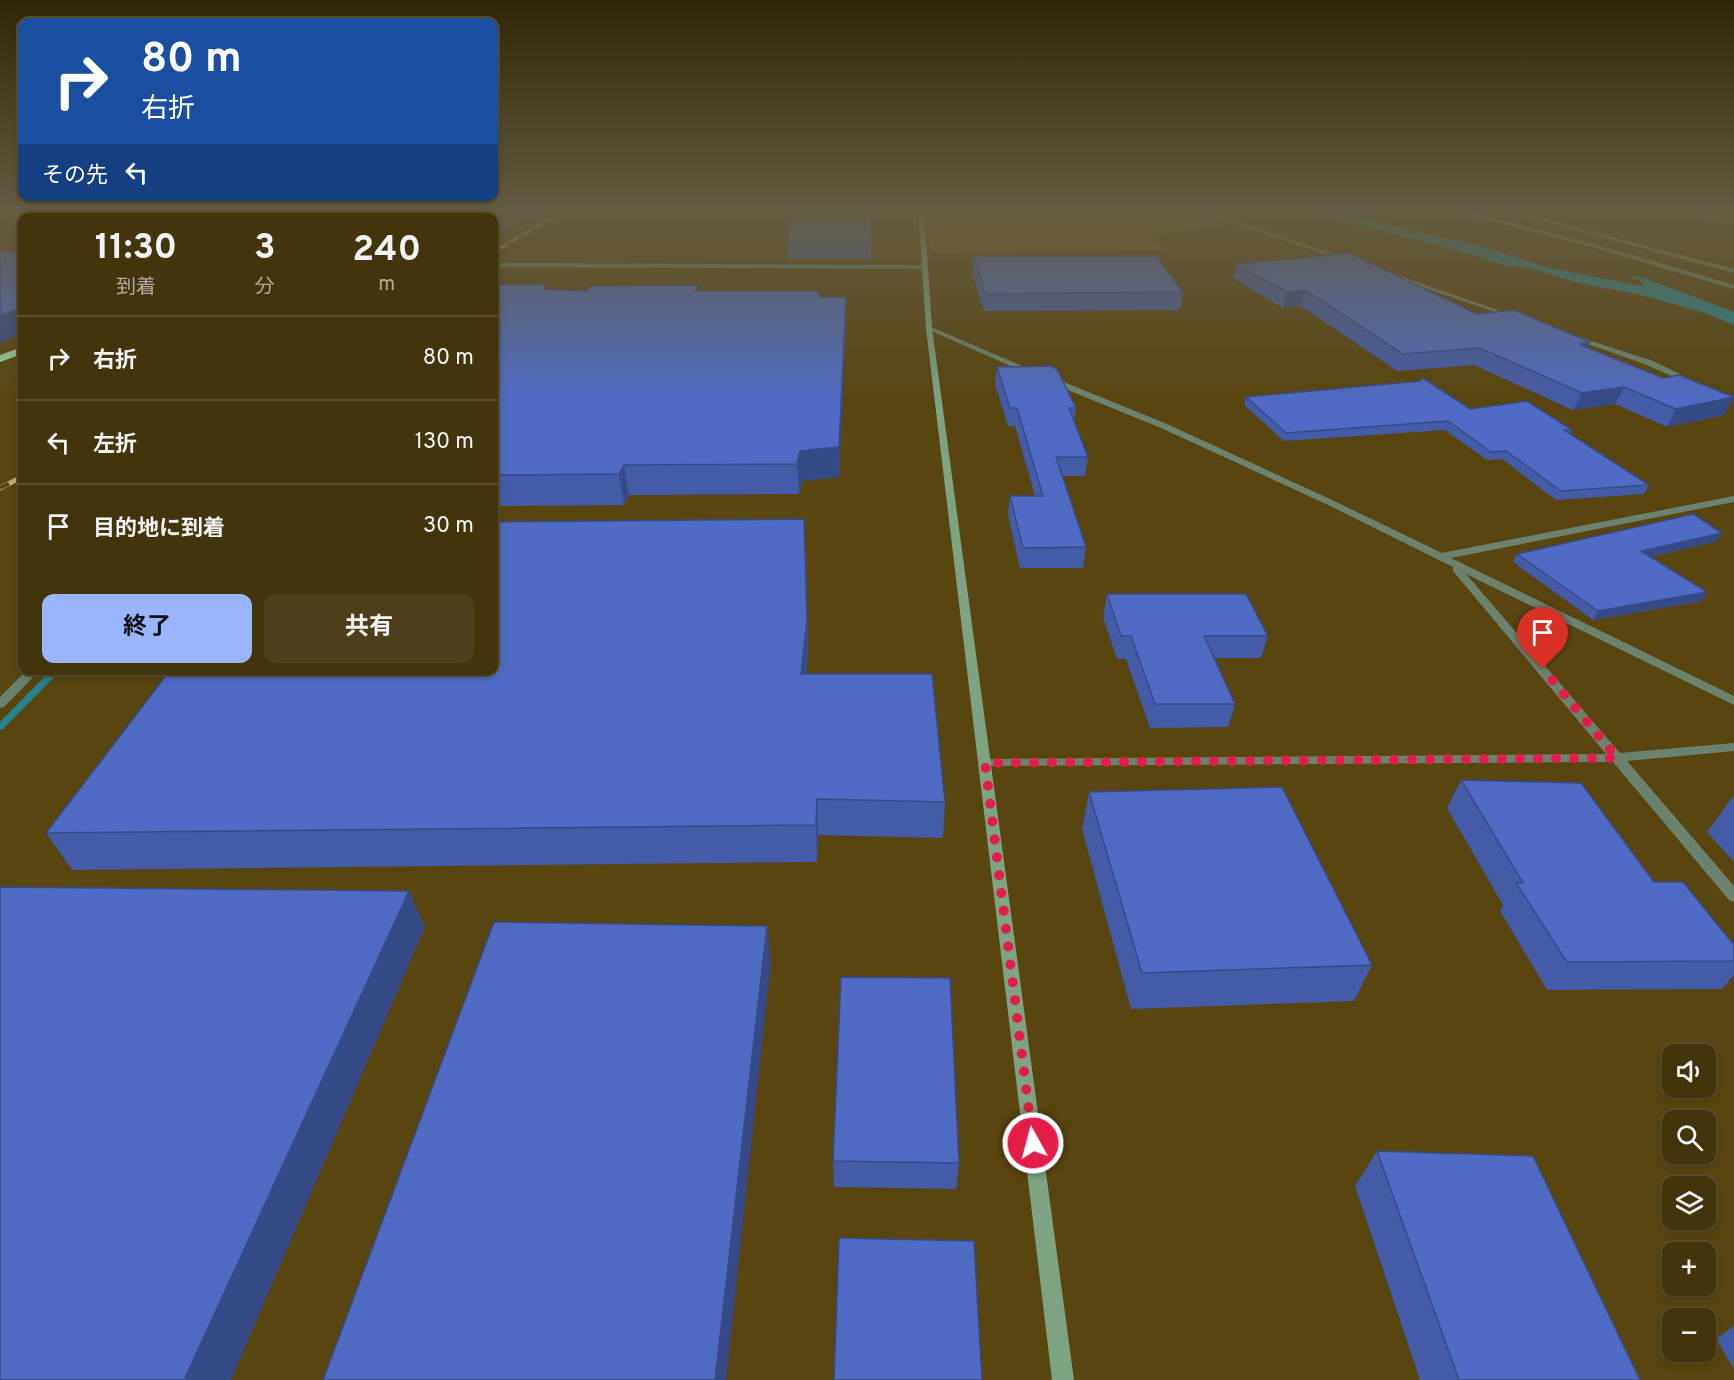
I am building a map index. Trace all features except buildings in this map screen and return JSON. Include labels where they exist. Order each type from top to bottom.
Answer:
[{"type":"highway","points":[[0,359],[18,352]]},
{"type":"street","points":[[923,271],[1063,1380]]},
{"type":"street","points":[[1380,271],[1523,320]]},
{"type":"street","points":[[1686,271],[1734,287]]},
{"type":"street","points":[[929,328],[1164,426],[1327,501],[1734,701]]},
{"type":"street","points":[[1564,334],[1650,363],[1703,387]]},
{"type":"street","points":[[1439,557],[1734,499]]},
{"type":"street","points":[[1452,563],[1734,896]]},
{"type":"street","points":[[0,704],[29,675]]},
{"type":"street","points":[[985,763],[1617,758],[1734,747]]},
{"type":"water","points":[[1542,271],[1568,271],[1645,287],[1640,280],[1621,275],[1644,278],[1734,312],[1734,325],[1706,313],[1641,295],[1575,282]]},
{"type":"waterway","points":[[0,727],[52,675]]},
{"type":"railway","points":[[0,488],[18,479]]},
{"type":"route","points":[[1033,1143],[985,763],[1617,758],[1543,669]]}]
